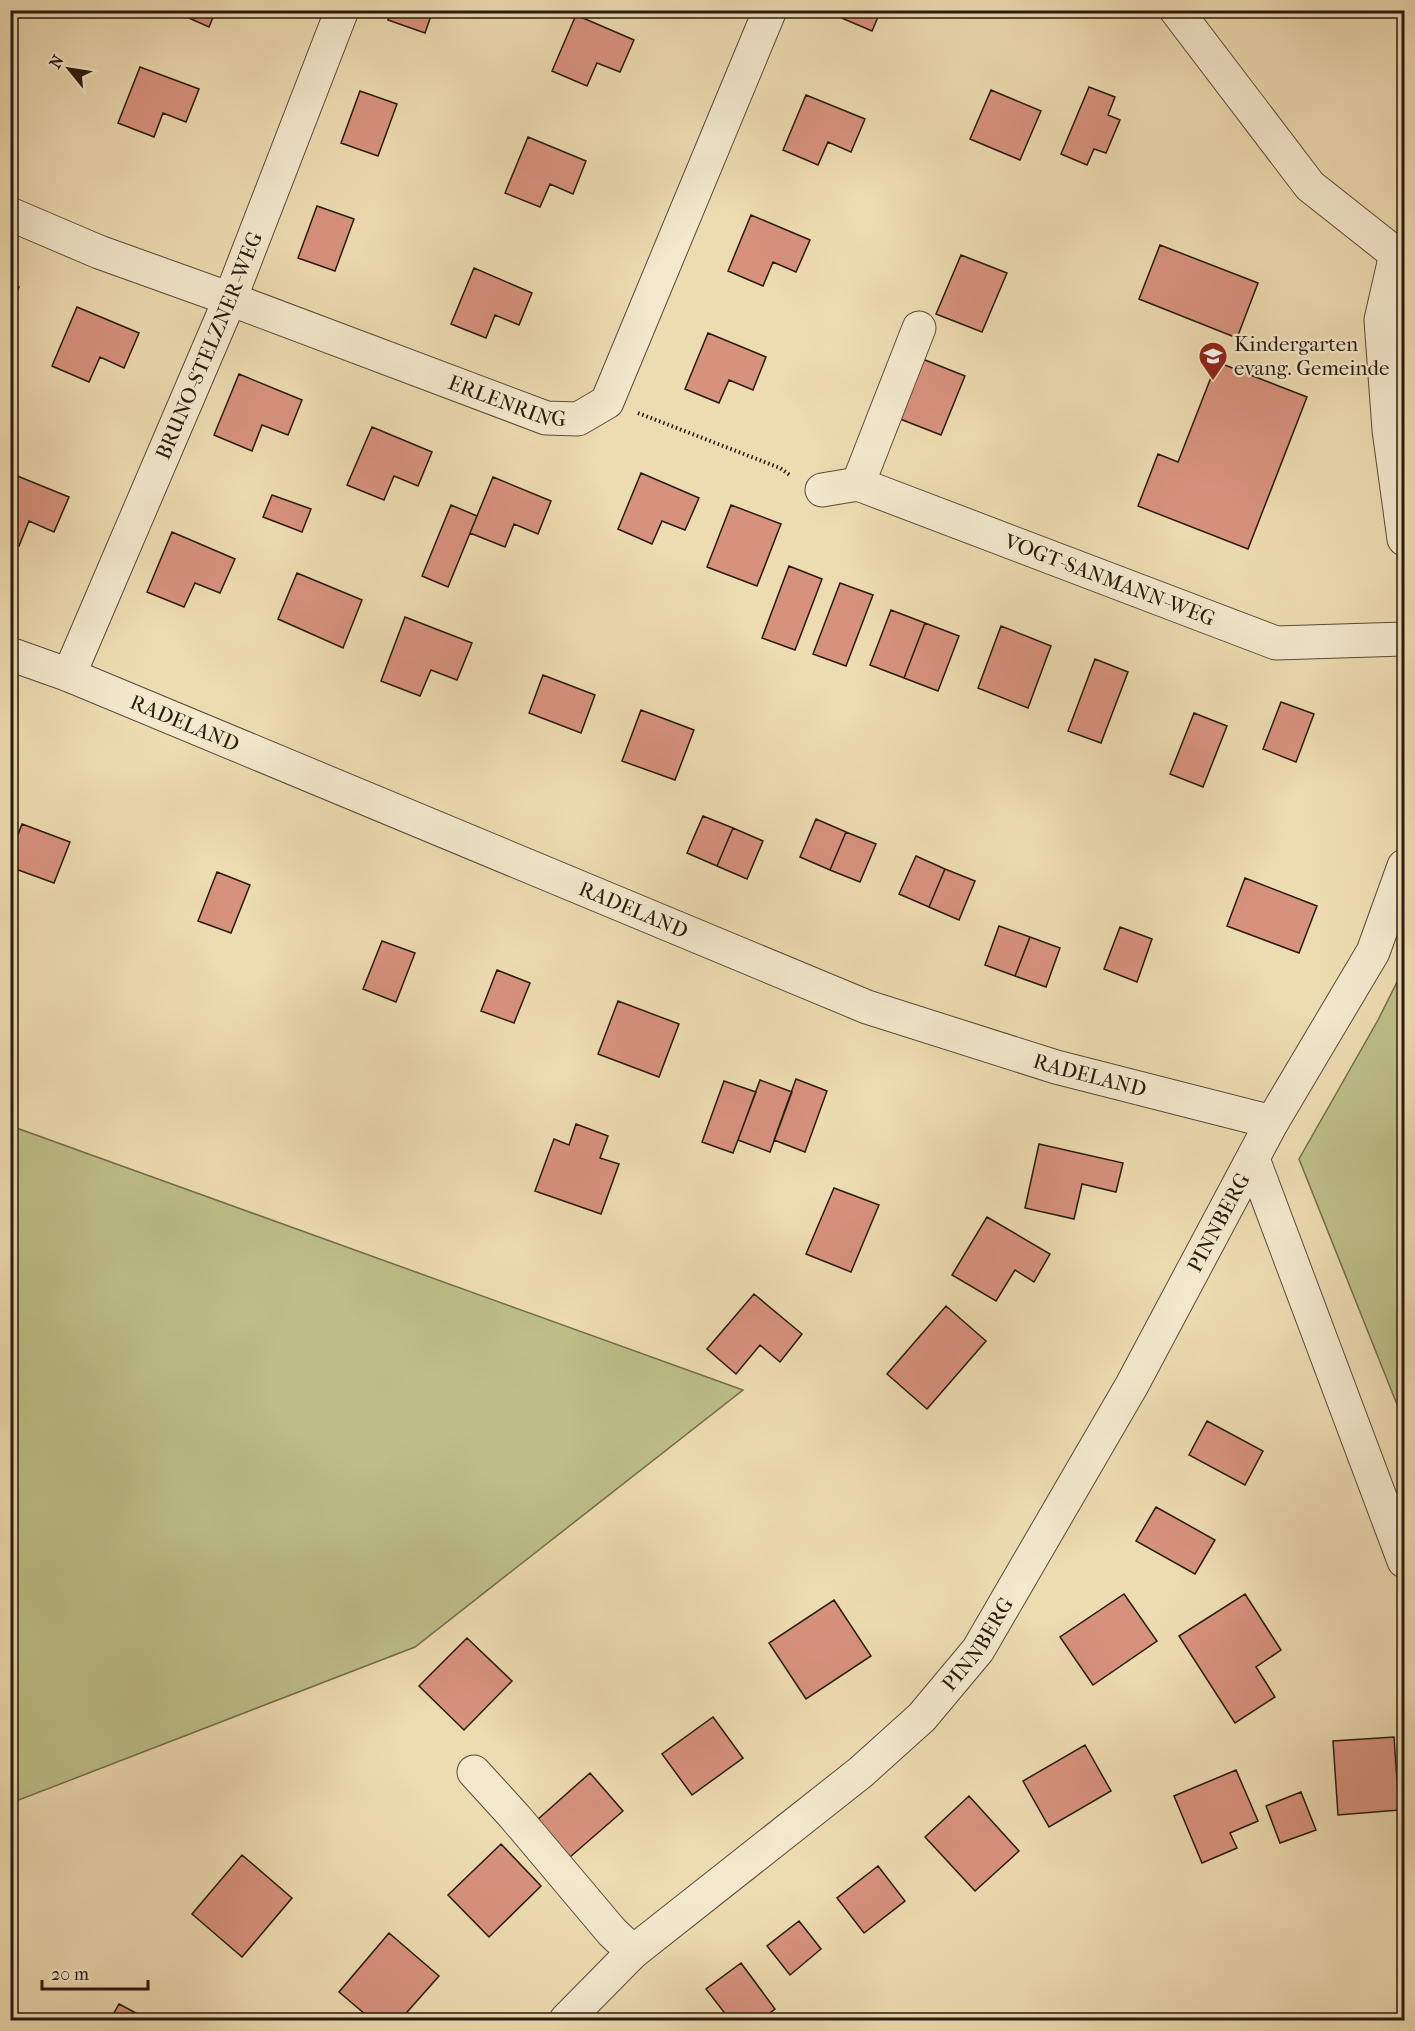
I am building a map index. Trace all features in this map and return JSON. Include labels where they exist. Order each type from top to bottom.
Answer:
[{"type":"street","name":"BRUNO-STELZNER-WEG","points":[[69,675],[230,298],[342,10]]},
{"type":"street","points":[[607,402],[770,10]]},
{"type":"street","points":[[1176,10],[1310,186],[1400,255],[1381,320],[1389,430],[1404,539]]},
{"type":"street","name":"ERLENRING","points":[[10,214],[99,252],[230,298],[546,418],[578,420],[607,402]]},
{"type":"street","points":[[822,490],[858,484],[919,328]]},
{"type":"street","name":"VOGT-SANMANN-WEG","points":[[858,484],[1276,643],[1404,639]]},
{"type":"street","name":"RADELAND","points":[[10,654],[69,675],[867,1007],[1056,1067],[1272,1122]]},
{"type":"street","name":"PINNBERG","points":[[566,2020],[633,1952],[861,1772],[922,1717],[978,1650],[1132,1385],[1272,1122],[1373,952],[1404,866]]},
{"type":"street","points":[[1253,1159],[1404,1561]]},
{"type":"street","points":[[474,1772],[612,1932],[633,1952]]},
{"type":"path","points":[[607,402],[780,468],[793,477],[822,490]]},
{"type":"green space","points":[[1404,968],[1404,1422],[1299,1159],[1378,1020]]},
{"type":"green space","points":[[11,1126],[743,1390],[415,1647],[11,1803]]},
{"type":"building","points":[[171,10],[216,10],[209,27]]},
{"type":"building","points":[[391,10],[433,10],[425,33],[388,20]]},
{"type":"building","points":[[839,10],[881,10],[872,31],[837,16]]},
{"type":"building","points":[[890,10],[908,10],[905,17]]},
{"type":"building","points":[[576,15],[634,40],[620,72],[597,63],[587,86],[552,71]]},
{"type":"building","points":[[140,67],[199,89],[186,122],[163,113],[154,137],[118,123]]},
{"type":"building","points":[[1089,87],[1115,97],[1108,115],[1120,120],[1106,153],[1094,149],[1087,165],[1061,154]]},
{"type":"building","points":[[991,90],[1041,111],[1020,160],[970,139]]},
{"type":"building","points":[[360,91],[397,104],[378,156],[341,143]]},
{"type":"building","points":[[806,95],[865,119],[851,152],[828,142],[818,165],[783,150]]},
{"type":"building","points":[[528,137],[586,161],[573,194],[550,184],[540,207],[505,193]]},
{"type":"building","points":[[317,206],[354,219],[335,271],[298,258]]},
{"type":"building","points":[[751,215],[810,240],[796,272],[773,262],[763,286],[728,271]]},
{"type":"building","points":[[1160,245],[1258,283],[1237,338],[1139,299]]},
{"type":"building","points":[[961,255],[1007,273],[982,332],[936,314]]},
{"type":"building","points":[[474,268],[532,293],[519,325],[495,315],[486,338],[451,324]]},
{"type":"building","points":[[10,283],[19,287],[10,308]]},
{"type":"building","points":[[77,307],[139,333],[124,368],[100,357],[89,382],[52,366]]},
{"type":"building","points":[[708,333],[766,357],[753,390],[729,380],[719,403],[685,389]]},
{"type":"building","points":[[920,358],[965,376],[941,435],[895,417]]},
{"type":"building","points":[[1217,362],[1307,397],[1248,549],[1138,506],[1158,454],[1178,462]]},
{"type":"building","points":[[239,374],[302,400],[288,435],[262,425],[252,451],[214,435]]},
{"type":"building","points":[[372,427],[432,452],[418,486],[394,476],[384,500],[347,485]]},
{"type":"building","points":[[10,473],[69,497],[54,532],[29,521],[19,546],[10,543]]},
{"type":"building","points":[[641,473],[699,498],[685,530],[662,521],[652,544],[618,529]]},
{"type":"building","points":[[493,477],[551,501],[538,534],[514,524],[505,547],[470,533]]},
{"type":"building","points":[[272,495],[311,509],[302,532],[263,517]]},
{"type":"building","points":[[451,505],[477,516],[448,587],[422,576]]},
{"type":"building","points":[[731,505],[781,524],[757,586],[707,567]]},
{"type":"building","points":[[172,532],[235,559],[220,593],[195,583],[184,607],[147,592]]},
{"type":"building","points":[[789,566],[822,579],[795,650],[762,638]]},
{"type":"building","points":[[297,573],[362,600],[343,648],[278,619]]},
{"type":"building","points":[[840,583],[873,595],[846,666],[813,654]]},
{"type":"building","points":[[891,610],[925,623],[904,678],[870,665]]},
{"type":"building","points":[[405,617],[472,643],[457,680],[431,670],[420,696],[381,681]]},
{"type":"building","points":[[925,623],[959,636],[938,691],[904,678]]},
{"type":"building","points":[[1001,626],[1051,646],[1028,708],[978,688]]},
{"type":"building","points":[[1095,659],[1128,672],[1101,743],[1068,731]]},
{"type":"building","points":[[543,675],[595,695],[581,733],[529,713]]},
{"type":"building","points":[[1281,702],[1314,714],[1296,762],[1263,749]]},
{"type":"building","points":[[641,710],[694,730],[675,780],[622,761]]},
{"type":"building","points":[[1194,713],[1227,726],[1203,787],[1170,774]]},
{"type":"building","points":[[703,816],[733,828],[717,866],[687,853]]},
{"type":"building","points":[[816,819],[846,832],[830,870],[800,857]]},
{"type":"building","points":[[22,824],[70,842],[54,883],[10,867],[10,856]]},
{"type":"building","points":[[733,828],[763,841],[747,879],[717,866]]},
{"type":"building","points":[[846,832],[876,844],[860,882],[830,870]]},
{"type":"building","points":[[916,856],[945,869],[929,907],[899,894]]},
{"type":"building","points":[[945,869],[975,881],[959,920],[929,907]]},
{"type":"building","points":[[217,872],[250,885],[231,933],[198,921]]},
{"type":"building","points":[[1245,878],[1317,906],[1299,953],[1227,926]]},
{"type":"building","points":[[999,926],[1030,937],[1015,976],[985,965]]},
{"type":"building","points":[[1120,927],[1152,939],[1137,982],[1104,969]]},
{"type":"building","points":[[1030,937],[1060,948],[1046,987],[1015,976]]},
{"type":"building","points":[[382,941],[415,953],[396,1002],[363,989]]},
{"type":"building","points":[[497,970],[530,983],[514,1023],[481,1011]]},
{"type":"building","points":[[618,1001],[679,1024],[659,1077],[598,1054]]},
{"type":"building","points":[[796,1079],[827,1091],[805,1152],[774,1140]]},
{"type":"building","points":[[760,1080],[792,1092],[770,1152],[738,1140]]},
{"type":"building","points":[[724,1081],[756,1092],[733,1153],[702,1142]]},
{"type":"building","points":[[576,1124],[608,1136],[600,1158],[619,1164],[601,1214],[535,1191],[554,1139],[569,1145]]},
{"type":"building","points":[[1039,1144],[1123,1163],[1116,1192],[1082,1184],[1074,1219],[1025,1208]]},
{"type":"building","points":[[834,1188],[879,1205],[851,1272],[806,1254]]},
{"type":"building","points":[[987,1217],[1050,1254],[1034,1282],[1015,1270],[996,1301],[952,1275]]},
{"type":"building","points":[[754,1294],[802,1334],[780,1362],[760,1345],[736,1374],[707,1349]]},
{"type":"building","points":[[946,1306],[986,1341],[927,1409],[887,1374]]},
{"type":"building","points":[[1207,1421],[1263,1451],[1245,1485],[1189,1455]]},
{"type":"building","points":[[1156,1507],[1215,1540],[1195,1574],[1136,1541]]},
{"type":"building","points":[[1124,1594],[1157,1641],[1093,1685],[1060,1637]]},
{"type":"building","points":[[1245,1594],[1281,1650],[1256,1667],[1275,1697],[1235,1723],[1179,1636]]},
{"type":"building","points":[[834,1600],[871,1656],[806,1699],[769,1643]]},
{"type":"building","points":[[467,1638],[512,1681],[464,1730],[419,1686]]},
{"type":"building","points":[[713,1717],[743,1758],[692,1795],[662,1754]]},
{"type":"building","points":[[1394,1737],[1399,1810],[1338,1815],[1333,1741]]},
{"type":"building","points":[[1085,1745],[1111,1791],[1049,1827],[1023,1781]]},
{"type":"building","points":[[1236,1770],[1258,1821],[1230,1833],[1237,1848],[1202,1863],[1174,1796]]},
{"type":"building","points":[[590,1773],[623,1811],[570,1857],[537,1820]]},
{"type":"building","points":[[1301,1792],[1316,1830],[1280,1843],[1266,1806]]},
{"type":"building","points":[[969,1796],[1019,1851],[975,1891],[925,1837]]},
{"type":"building","points":[[501,1844],[541,1886],[489,1937],[448,1895]]},
{"type":"building","points":[[242,1855],[292,1898],[242,1957],[192,1914]]},
{"type":"building","points":[[878,1866],[905,1901],[864,1933],[837,1898]]},
{"type":"building","points":[[799,1921],[821,1949],[790,1975],[767,1946]]},
{"type":"building","points":[[389,1933],[439,1976],[400,2020],[372,2020],[339,1992]]},
{"type":"building","points":[[741,1963],[775,2009],[761,2020],[730,2020],[706,1989]]},
{"type":"building","points":[[119,2004],[149,2020],[110,2020]]},
{"type":"place","name":"Kindergarten evang. Gemeinde","points":[[1213,382]]}]
